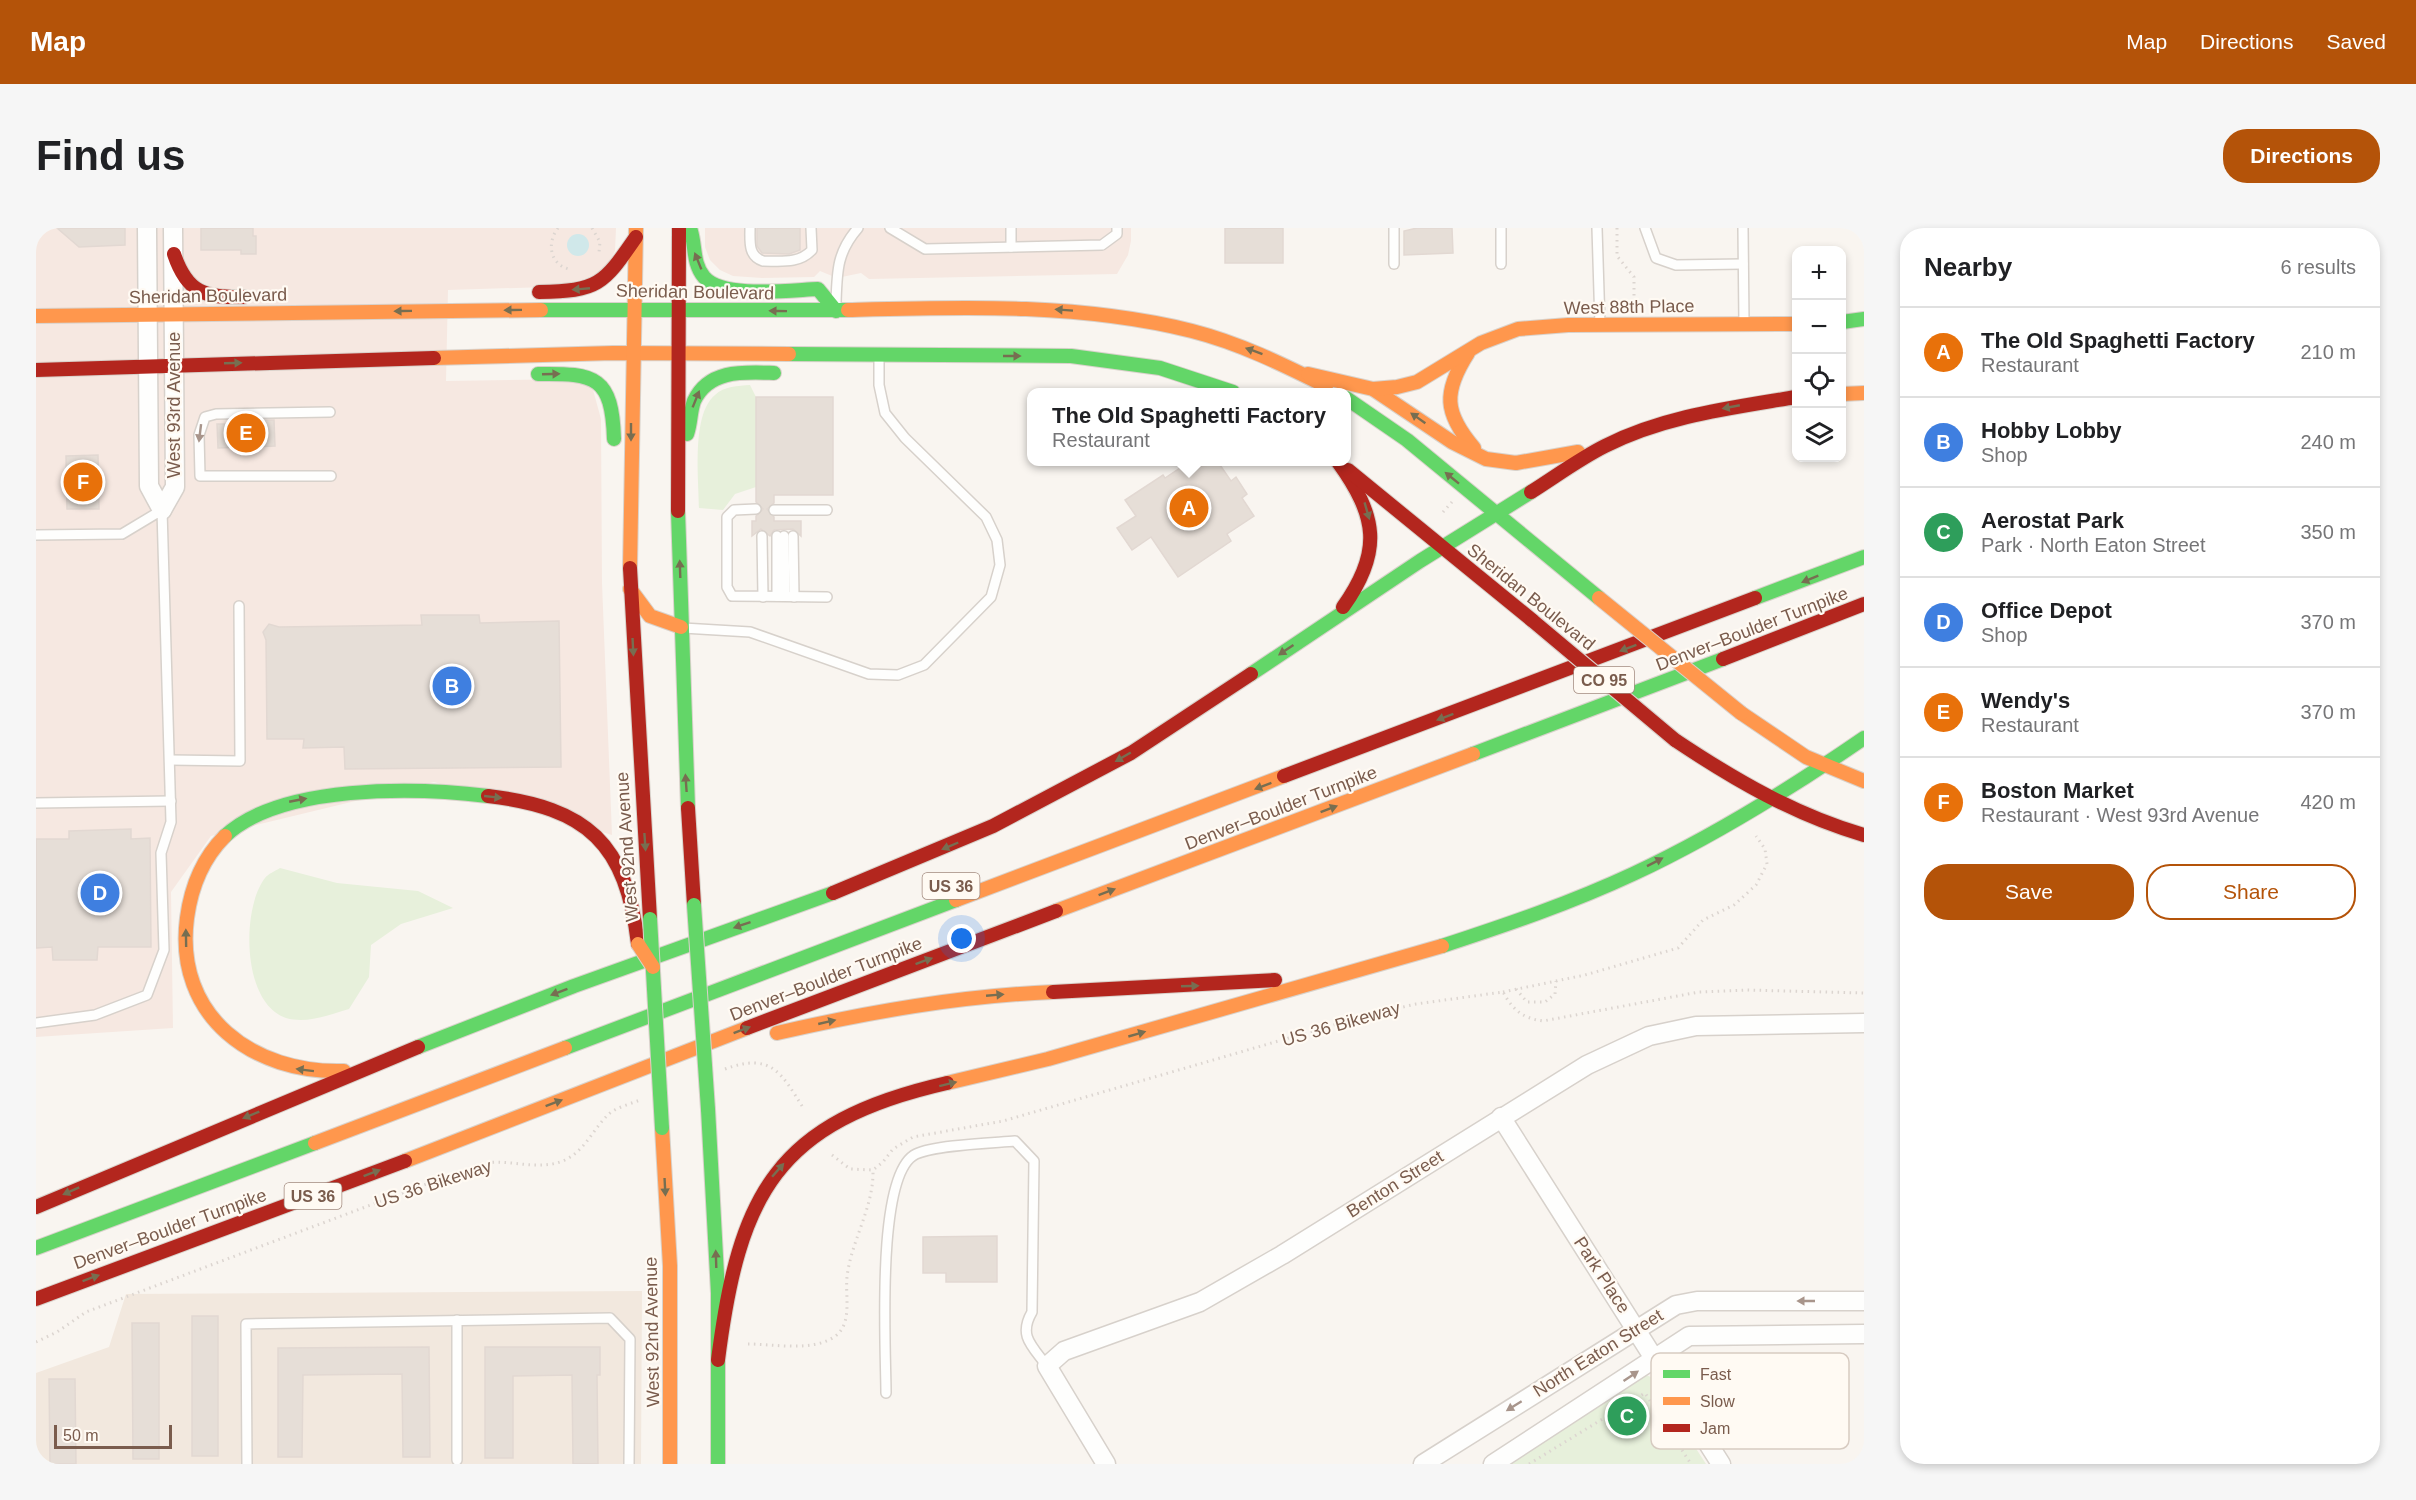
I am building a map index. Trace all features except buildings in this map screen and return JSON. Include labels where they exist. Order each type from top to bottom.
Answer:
[{"type":"main road","points":[[679,228],[677,353],[683,744],[716,1257],[718,1464]]},
{"type":"main road","points":[[690,228],[696,258],[704,278],[729,289],[818,289],[836,311]]},
{"type":"main road","points":[[524,292],[591,289],[609,278],[636,233]]},
{"type":"main road","name":"West 92nd Avenue","points":[[636,233],[630,589],[670,1266],[670,1464]]},
{"type":"main road","points":[[174,254],[180,273],[190,285],[213,297],[243,297],[271,314]]},
{"type":"main road","points":[[462,310],[492,297]]},
{"type":"main road","name":"Sheridan Boulevard","points":[[36,316],[462,310],[836,311],[1017,308],[1120,315],[1182,327],[1218,338],[1308,375],[1330,388]]},
{"type":"main road","points":[[1846,321],[1864,319]]},
{"type":"main road","name":"West 88th Place","points":[[1373,389],[1389,389],[1417,384],[1487,341],[1516,330],[1600,325],[1792,324]]},
{"type":"main road","points":[[36,370],[148,365],[634,353],[1071,356],[1108,359],[1160,368],[1218,388]]},
{"type":"main road","points":[[1468,353],[1453,378],[1449,406],[1462,435],[1486,459]]},
{"type":"main road","points":[[806,367],[826,356]]},
{"type":"main road","points":[[454,358],[483,372]]},
{"type":"main road","points":[[524,375],[575,373],[601,384],[613,407],[614,449]]},
{"type":"main road","points":[[678,454],[689,430],[694,403],[702,386],[725,374],[785,373]]},
{"type":"main road","points":[[1308,375],[1373,389],[1452,442],[1486,459],[1516,463],[1537,461],[1605,446],[1662,424],[1705,412],[1792,398]]},
{"type":"main road","points":[[1846,394],[1864,393]]},
{"type":"main road","points":[[1351,401],[1407,440],[1741,713],[1779,741],[1825,766],[1864,781]]},
{"type":"main road","points":[[36,1207],[363,1068],[574,986],[879,875],[993,826],[1131,753],[1442,547],[1498,515],[1540,485],[1605,446]]},
{"type":"main road","points":[[1335,617],[1364,576],[1372,541],[1366,506],[1354,483],[1341,466]]},
{"type":"main road","name":"Sheridan Boulevard","points":[[1343,466],[1675,740],[1768,799],[1829,825],[1864,835]]},
{"type":"main road","points":[[614,482],[630,498]]},
{"type":"main road","points":[[36,1248],[1864,557]]},
{"type":"main road","points":[[630,589],[642,611],[652,618],[681,627]]},
{"type":"main road","name":"Denver–Boulder Turnpike","points":[[36,1299],[1864,604]]},
{"type":"main road","points":[[1617,635],[1694,606]]},
{"type":"main road","points":[[1589,694],[1765,627]]},
{"type":"main road","points":[[1550,660],[1583,647]]},
{"type":"main road","points":[[1336,741],[1485,685]]},
{"type":"main road","points":[[718,1360],[729,1279],[736,1248],[748,1216],[765,1187],[791,1156],[822,1130],[848,1114],[897,1096],[1033,1064],[1421,952],[1506,924],[1602,888],[1733,821],[1825,766],[1864,738]]},
{"type":"main road","points":[[363,1068],[321,1072],[294,1069],[266,1060],[231,1039],[216,1023],[195,988],[189,967],[185,932],[195,882],[215,849],[233,830],[277,805],[319,797],[433,792],[517,800],[560,809],[596,837],[622,871],[634,907],[638,944],[653,968]]},
{"type":"main road","points":[[589,1089],[780,1033],[910,1005],[1046,991],[1273,980],[1347,969],[1421,952]]},
{"type":"main road","points":[[636,1004],[712,974]]},
{"type":"main road","points":[[688,1032],[721,1019]]},
{"type":"main road","points":[[645,1048],[667,1040]]},
{"type":"street","name":"West 93rd Avenue","points":[[147,228],[149,486],[162,510]]},
{"type":"street","name":"West 93rd Avenue","points":[[162,510],[175,487],[173,228]]},
{"type":"street","name":"Benton Street","points":[[1047,1366],[1064,1351],[1200,1302],[1282,1255],[1587,1065],[1649,1036],[1696,1026],[1864,1023]]},
{"type":"street","name":"Park Place","points":[[1501,1117],[1651,1353]]},
{"type":"street","name":"North Eaton Street","points":[[1423,1464],[1669,1308],[1686,1303],[1864,1301]]},
{"type":"street","name":"North Eaton Street","points":[[1663,1353],[1683,1339],[1698,1335],[1864,1334]]},
{"type":"street","name":"North Eaton Street","points":[[1493,1464],[1651,1362]]},
{"type":"street","points":[[1047,1366],[1106,1464]]},
{"type":"street","name":"Park Place","points":[[1712,1449],[1721,1464]]},
{"type":"lane","points":[[750,228],[751,250],[758,260],[763,261],[796,261],[807,256],[812,250],[811,228]]},
{"type":"lane","points":[[836,311],[837,278],[844,245],[858,228]]},
{"type":"lane","points":[[890,228],[926,249],[1102,245],[1117,234],[1117,228]]},
{"type":"lane","points":[[1011,228],[1011,248]]},
{"type":"lane","points":[[1394,228],[1394,264]]},
{"type":"lane","points":[[1501,228],[1501,264]]},
{"type":"lane","points":[[1597,228],[1600,325]]},
{"type":"lane","points":[[1646,228],[1656,258],[1676,265],[1743,264]]},
{"type":"lane","points":[[1743,228],[1744,323]]},
{"type":"lane","points":[[681,627],[750,632],[869,674],[898,675],[924,665],[992,597],[1000,565],[993,532],[986,517],[905,438],[885,412],[879,385],[879,354]]},
{"type":"lane","points":[[330,412],[216,414],[206,417],[199,435],[200,476],[331,476]]},
{"type":"lane","points":[[756,509],[734,510],[727,518],[727,587],[732,596],[827,597]]},
{"type":"lane","points":[[36,535],[122,534],[162,510],[171,801],[171,822],[161,853],[164,950],[147,995],[95,1015],[36,1023]]},
{"type":"lane","points":[[782,510],[827,510]]},
{"type":"lane","points":[[782,510],[785,521],[782,510]]},
{"type":"lane","points":[[777,536],[778,596]]},
{"type":"lane","points":[[777,536],[778,596]]},
{"type":"lane","points":[[777,536],[778,596]]},
{"type":"lane","points":[[170,760],[240,761],[239,606]]},
{"type":"lane","points":[[36,803],[171,801]]},
{"type":"lane","points":[[886,1393],[886,1242],[899,1172],[915,1155],[954,1147],[1015,1141],[1034,1161],[1032,1312],[1025,1324],[1025,1332],[1047,1366]]},
{"type":"lane","points":[[247,1464],[246,1324],[610,1318],[630,1339],[629,1464]]},
{"type":"lane","points":[[457,1320],[457,1460]]},
{"type":"path","points":[[558,228],[551,239],[551,250],[557,263],[574,271]]},
{"type":"path","points":[[592,228],[600,242],[599,253]]},
{"type":"path","points":[[1617,228],[1617,256],[1634,277],[1634,310],[1637,325]]},
{"type":"path","points":[[1443,512],[1455,498]]},
{"type":"path","name":"US 36 Bikeway","points":[[873,1170],[898,1144],[913,1137],[1003,1121],[1399,1007],[1503,992],[1585,975],[1678,948],[1703,920],[1734,905],[1756,885],[1767,864],[1765,849],[1756,836]]},
{"type":"path","points":[[1516,989],[1527,1002],[1545,1002],[1555,994],[1556,981]]},
{"type":"path","points":[[1503,992],[1511,1007],[1527,1019],[1543,1020],[1699,992],[1747,990],[1779,993],[1864,993]]},
{"type":"path","points":[[719,1071],[753,1062],[771,1066],[785,1080],[804,1109]]},
{"type":"path","name":"US 36 Bikeway","points":[[36,1342],[57,1332],[86,1312],[477,1166],[491,1162],[537,1166],[564,1160],[589,1142],[608,1115],[641,1100]]},
{"type":"path","points":[[748,1344],[813,1344],[827,1341],[840,1333],[846,1316],[847,1275],[871,1190],[873,1170],[850,1169],[832,1155]]},
{"type":"path","points":[[1529,1464],[1646,1393],[1651,1401]]},
{"type":"path","points":[[1681,1449],[1691,1464]]},
{"type":"shaded area","points":[[36,228],[616,228],[615,251],[602,276],[547,287],[448,290],[446,381],[574,379],[592,386],[601,419],[602,583],[612,835],[434,782],[211,836],[171,892],[173,1028],[36,1037]]},
{"type":"shaded area","points":[[705,228],[1131,228],[1131,241],[1128,255],[1117,274],[869,279],[861,273],[837,278],[820,271],[814,277],[762,278],[733,276],[720,270],[710,260],[705,247]]},
{"type":"shaded area","points":[[642,1291],[641,1464],[36,1464],[36,1373],[109,1347],[126,1294]]},
{"type":"green space","points":[[750,385],[756,397],[756,487],[735,494],[723,510],[699,508],[699,432],[707,404],[723,390]]},
{"type":"green space","points":[[280,868],[337,883],[418,891],[453,908],[401,924],[371,945],[369,977],[349,1009],[326,1016],[294,1020],[271,1009],[261,995],[254,976],[250,954],[249,932],[257,892],[266,877]]},
{"type":"green space","points":[[1646,1375],[1651,1377],[1651,1449],[1696,1449],[1706,1464],[1503,1464]]},
{"type":"water","points":[[578,234],[588,241],[589,245],[582,255],[578,256],[568,249],[567,245],[574,235]]},
{"type":"traffic: fast","points":[[690,228],[700,272],[713,284],[741,291],[758,292],[818,289],[836,311]]},
{"type":"traffic: fast","points":[[541,310],[848,310]]},
{"type":"traffic: fast","points":[[1846,321],[1864,319]]},
{"type":"traffic: fast","points":[[789,354],[1071,356],[1160,368],[1221,388]]},
{"type":"traffic: fast","points":[[687,434],[694,401],[709,383],[718,378],[739,373],[774,373]]},
{"type":"traffic: fast","points":[[538,374],[574,375],[597,383],[604,391],[609,403],[613,418],[614,439]]},
{"type":"traffic: fast","points":[[1351,401],[1407,440],[1599,598]]},
{"type":"traffic: fast","points":[[1251,674],[1420,561],[1531,492]]},
{"type":"traffic: fast","points":[[678,511],[688,808]]},
{"type":"traffic: fast","points":[[1755,598],[1864,557]]},
{"type":"traffic: fast","points":[[1473,754],[1723,659]]},
{"type":"traffic: fast","points":[[1442,946],[1562,904],[1610,885],[1663,859],[1751,811],[1864,738]]},
{"type":"traffic: fast","points":[[225,836],[249,819],[279,807],[314,798],[387,791],[424,791],[488,796]]},
{"type":"traffic: fast","points":[[418,1047],[574,986],[833,893]]},
{"type":"traffic: fast","points":[[565,1048],[956,900]]},
{"type":"traffic: fast","points":[[694,905],[708,1109]]},
{"type":"traffic: fast","points":[[650,919],[662,1128]]},
{"type":"traffic: fast","points":[[708,1109],[718,1293],[718,1464]]},
{"type":"traffic: fast","points":[[36,1248],[315,1143]]},
{"type":"traffic: slow","points":[[630,568],[636,228]]},
{"type":"traffic: slow","points":[[848,310],[978,308],[1107,315],[1192,331],[1227,342],[1277,362],[1326,386]]},
{"type":"traffic: slow","points":[[36,316],[541,310]]},
{"type":"traffic: slow","points":[[1373,389],[1417,382],[1481,343],[1518,329],[1568,325],[1792,324]]},
{"type":"traffic: slow","points":[[434,358],[613,353],[789,354]]},
{"type":"traffic: slow","points":[[1468,353],[1454,379],[1450,402],[1457,424],[1474,448]]},
{"type":"traffic: slow","points":[[1308,374],[1373,389],[1452,442],[1486,459],[1516,463],[1578,452]]},
{"type":"traffic: slow","points":[[1846,394],[1864,393]]},
{"type":"traffic: slow","points":[[630,589],[650,616],[681,627]]},
{"type":"traffic: slow","points":[[1599,598],[1741,713]]},
{"type":"traffic: slow","points":[[1741,713],[1806,757],[1864,781]]},
{"type":"traffic: slow","points":[[1056,911],[1473,754]]},
{"type":"traffic: slow","points":[[956,900],[1284,776]]},
{"type":"traffic: slow","points":[[225,836],[204,864],[189,907],[186,953],[193,984],[207,1011],[227,1033],[251,1050],[280,1062],[311,1069],[344,1071]]},
{"type":"traffic: slow","points":[[638,944],[653,967]]},
{"type":"traffic: slow","points":[[947,1083],[1048,1059],[1442,946]]},
{"type":"traffic: slow","points":[[777,1033],[914,1006],[983,997],[1053,992]]},
{"type":"traffic: slow","points":[[405,1161],[747,1028]]},
{"type":"traffic: slow","points":[[315,1143],[565,1048]]},
{"type":"traffic: slow","points":[[662,1128],[670,1266],[670,1464]]},
{"type":"traffic: jam","points":[[678,511],[679,228]]},
{"type":"traffic: jam","points":[[539,292],[574,290],[597,282],[615,266],[636,237]]},
{"type":"traffic: jam","points":[[174,254],[185,277],[199,291],[218,296],[244,297]]},
{"type":"traffic: jam","points":[[36,370],[434,358]]},
{"type":"traffic: jam","points":[[1531,492],[1595,451],[1651,427],[1698,414],[1792,398]]},
{"type":"traffic: jam","points":[[1341,466],[1361,500],[1370,534],[1365,568],[1343,607]]},
{"type":"traffic: jam","points":[[1348,470],[1533,621]]},
{"type":"traffic: jam","points":[[630,568],[650,919]]},
{"type":"traffic: jam","points":[[1284,776],[1755,598]]},
{"type":"traffic: jam","points":[[1723,659],[1864,604]]},
{"type":"traffic: jam","points":[[1533,621],[1675,740]]},
{"type":"traffic: jam","points":[[833,893],[993,826],[1131,753],[1251,674]]},
{"type":"traffic: jam","points":[[1675,740],[1766,795],[1814,817],[1864,835]]},
{"type":"traffic: jam","points":[[488,796],[552,810],[576,821],[596,837],[612,856],[624,880],[638,944]]},
{"type":"traffic: jam","points":[[688,808],[694,905]]},
{"type":"traffic: jam","points":[[747,1028],[1056,911]]},
{"type":"traffic: jam","points":[[1053,992],[1275,980]]},
{"type":"traffic: jam","points":[[36,1207],[418,1047]]},
{"type":"traffic: jam","points":[[718,1360],[727,1302],[739,1252],[755,1210],[776,1174],[805,1144],[842,1119],[889,1099],[947,1083]]},
{"type":"traffic: jam","points":[[36,1299],[405,1161]]},
{"type":"place","name":"Wendy's","points":[[246,433]]},
{"type":"place","name":"Boston Market","points":[[83,482]]},
{"type":"place","name":"The Old Spaghetti Factory","points":[[1189,508]]},
{"type":"place","name":"Hobby Lobby","points":[[452,686]]},
{"type":"place","name":"Office Depot","points":[[100,893]]},
{"type":"place","name":"Aerostat Park","points":[[1627,1416]]}]
